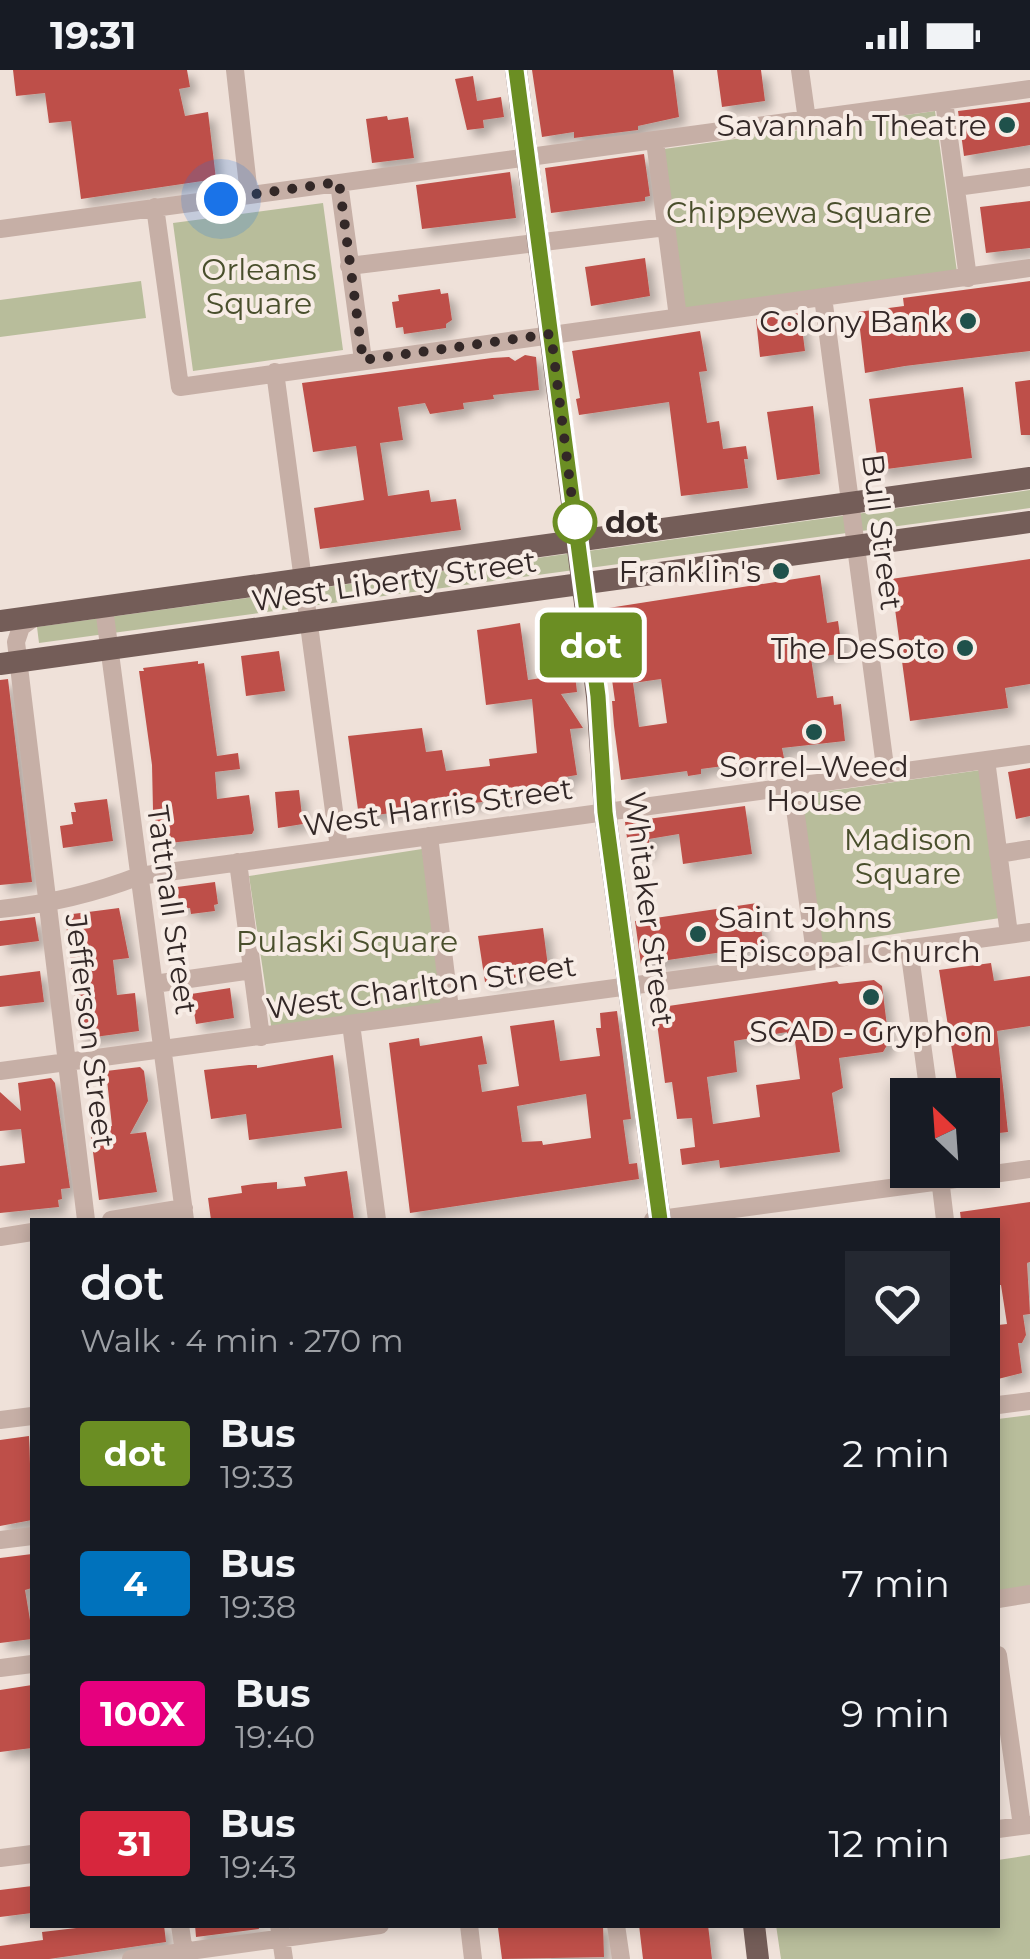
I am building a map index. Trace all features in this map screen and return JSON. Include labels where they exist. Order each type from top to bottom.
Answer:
[{"type":"main road","name":"Whitaker Street","points":[[516,70],[598,696],[605,812],[658,1218]]},
{"type":"main road","name":"West Liberty Street","points":[[0,621],[1030,478]]},
{"type":"main road","name":"West Liberty Street","points":[[9,663],[1030,522]]},
{"type":"main road","points":[[754,1928],[758,1959]]},
{"type":"street","points":[[235,70],[249,195]]},
{"type":"street","points":[[800,70],[807,120]]},
{"type":"street","points":[[0,230],[1030,89]]},
{"type":"street","points":[[944,101],[968,278]]},
{"type":"street","points":[[655,140],[678,317]]},
{"type":"street","points":[[956,187],[1030,177]]},
{"type":"street","points":[[339,182],[363,360]]},
{"type":"street","points":[[155,208],[180,388],[1030,268]]},
{"type":"street","points":[[349,266],[666,226]]},
{"type":"street","name":"Bull Street","points":[[823,297],[886,774]]},
{"type":"street","points":[[275,372],[338,848]]},
{"type":"street","name":"Tattnall Street","points":[[104,608],[185,1214]]},
{"type":"street","name":"Jefferson Street","points":[[35,617],[22,627],[9,663],[46,904],[86,1218]]},
{"type":"street","name":"West Harris Street","points":[[0,910],[96,893],[139,876],[1030,754]]},
{"type":"street","points":[[986,760],[1009,934]]},
{"type":"street","points":[[792,787],[816,960]]},
{"type":"street","points":[[429,836],[450,1009]]},
{"type":"street","points":[[998,854],[1030,850]]},
{"type":"street","points":[[238,862],[261,1036]]},
{"type":"street","name":"West Charlton Street","points":[[0,1071],[1030,932]]},
{"type":"street","points":[[909,948],[928,1078]]},
{"type":"street","points":[[154,984],[252,970]]},
{"type":"street","points":[[351,1024],[377,1218]]},
{"type":"street","points":[[1000,1171],[1030,1169]]},
{"type":"street","points":[[671,1218],[890,1184]]},
{"type":"street","points":[[941,1188],[945,1218]]},
{"type":"street","points":[[136,1218],[185,1214]]},
{"type":"street","points":[[0,1237],[30,1232]]},
{"type":"street","points":[[1000,1405],[1030,1401]]},
{"type":"street","points":[[0,1420],[30,1416]]},
{"type":"street","points":[[0,1540],[30,1536]]},
{"type":"street","points":[[1000,1599],[1030,1594]]},
{"type":"street","points":[[0,1668],[30,1664]]},
{"type":"street","points":[[1000,1667],[1026,1825],[1000,1829]]},
{"type":"street","points":[[0,1858],[30,1854]]},
{"type":"street","points":[[180,1928],[184,1956]]},
{"type":"street","points":[[131,1959],[184,1956],[280,1932],[337,1928]]},
{"type":"street","points":[[469,1928],[473,1959]]},
{"type":"street","points":[[616,1928],[621,1959]]},
{"type":"street","points":[[280,1932],[284,1959]]},
{"type":"green space","name":"Chippewa Square","points":[[935,111],[957,272],[685,308],[664,149]]},
{"type":"green space","name":"Orleans Square","points":[[323,203],[343,350],[193,371],[173,223]]},
{"type":"green space","points":[[141,281],[146,318],[0,337],[0,300]]},
{"type":"green space","points":[[1030,490],[1030,508],[39,643],[37,627]]},
{"type":"green space","name":"Madison Square","points":[[981,770],[1000,918],[822,945],[801,795]]},
{"type":"green space","name":"Pulaski Square","points":[[422,849],[446,1005],[272,1032],[249,876]]},
{"type":"green space","points":[[1030,1415],[1030,1592],[1000,1596],[1000,1419]]},
{"type":"green space","points":[[1030,1855],[1030,1959],[781,1959],[776,1928],[1000,1928],[1000,1860]]},
{"type":"building","points":[[13,70],[187,70],[190,87],[179,89],[185,116],[208,112],[216,179],[81,199],[71,121],[49,123],[45,93],[16,96]]},
{"type":"building","points":[[532,70],[673,70],[679,117],[638,126],[638,130],[574,138],[574,132],[542,137]]},
{"type":"building","points":[[717,70],[761,70],[765,101],[722,107]]},
{"type":"building","points":[[473,76],[477,101],[501,97],[504,117],[483,120],[484,128],[467,130],[455,79]]},
{"type":"building","points":[[1030,102],[1030,145],[964,156],[958,111]]},
{"type":"building","points":[[387,116],[388,120],[408,117],[414,158],[372,163],[366,119]]},
{"type":"building","points":[[644,154],[650,196],[645,201],[551,213],[545,168]]},
{"type":"building","points":[[510,172],[516,218],[422,229],[416,185]]},
{"type":"building","points":[[1030,201],[1030,248],[986,253],[980,207]]},
{"type":"building","points":[[645,258],[650,296],[591,306],[585,267]]},
{"type":"building","name":"Colony Bank","points":[[1030,281],[1030,351],[865,373],[858,312],[904,306],[903,298]]},
{"type":"building","points":[[440,289],[441,294],[448,293],[452,320],[446,328],[404,334],[403,327],[396,328],[392,302],[399,301],[398,295]]},
{"type":"building","points":[[800,313],[805,351],[760,357],[756,319]]},
{"type":"building","points":[[700,331],[707,371],[699,372],[707,423],[719,421],[723,449],[746,446],[748,488],[681,496],[669,402],[579,415],[572,351]]},
{"type":"building","points":[[525,355],[536,357],[539,390],[493,395],[494,399],[463,403],[464,409],[430,414],[425,403],[398,407],[403,440],[380,443],[388,496],[429,490],[431,502],[456,499],[461,530],[320,549],[314,508],[364,500],[356,446],[313,452],[302,383],[492,358],[509,357],[515,361]]},
{"type":"building","points":[[1030,380],[1030,435],[1021,435],[1015,382]]},
{"type":"building","points":[[963,387],[972,458],[879,470],[869,399]]},
{"type":"building","points":[[813,406],[820,474],[777,480],[767,412]]},
{"type":"building","name":"The DeSoto","points":[[1030,559],[1030,684],[1005,688],[1008,708],[910,721],[891,579]]},
{"type":"building","points":[[820,575],[827,623],[838,621],[842,650],[811,658],[817,698],[833,696],[834,705],[841,704],[845,741],[782,748],[784,758],[701,769],[701,774],[688,776],[687,771],[621,780],[602,609]],"holes":[[[661,679],[667,723],[639,727],[633,683]]]},
{"type":"building","points":[[568,614],[577,692],[561,694],[583,728],[570,729],[577,775],[565,777],[567,788],[539,791],[539,795],[359,817],[348,736],[422,728],[426,752],[442,750],[446,771],[490,766],[489,759],[537,753],[532,699],[486,705],[477,630],[520,623],[528,680],[555,676],[548,616]]},
{"type":"building","points":[[279,651],[285,691],[246,696],[241,656]]},
{"type":"building","points":[[204,663],[217,756],[238,753],[240,769],[215,772],[217,799],[249,795],[254,830],[252,834],[160,844],[139,671]]},
{"type":"building","points":[[8,679],[32,882],[0,885],[0,680]]},
{"type":"building","points":[[1030,768],[1030,816],[1016,819],[1008,772]]},
{"type":"building","points":[[299,790],[303,824],[278,828],[275,792]]},
{"type":"building","points":[[107,799],[113,841],[63,848],[60,826],[73,824],[74,803]]},
{"type":"building","points":[[745,806],[752,854],[683,864],[679,834],[649,839],[650,851],[629,854],[625,822]]},
{"type":"building","points":[[215,882],[215,911],[191,914],[190,908],[180,909],[177,887]]},
{"type":"building","name":"Saint Johns Episcopal Church","points":[[757,903],[764,946],[641,964],[635,921]]},
{"type":"building","points":[[119,908],[129,958],[113,960],[117,995],[135,993],[139,1031],[80,1039],[65,915]]},
{"type":"building","points":[[35,917],[39,941],[0,946],[0,921]]},
{"type":"building","points":[[543,928],[549,974],[485,982],[478,936]]},
{"type":"building","points":[[991,963],[994,981],[1030,976],[1030,1026],[997,1031],[1008,1132],[1000,1133],[1000,1078],[956,1078],[939,970]]},
{"type":"building","points":[[40,971],[44,1002],[0,1007],[0,976]]},
{"type":"building","points":[[874,980],[882,986],[889,1042],[883,1052],[839,1058],[843,1088],[832,1093],[840,1152],[720,1168],[719,1160],[682,1165],[680,1149],[695,1147],[692,1118],[677,1119],[672,1082],[665,1083],[655,1008],[837,981],[839,984]],"holes":[[[794,1034],[800,1079],[756,1085],[760,1117],[713,1124],[707,1077],[737,1072],[734,1041]]]},
{"type":"building","points":[[230,988],[234,1018],[196,1024],[191,994]]},
{"type":"building","points":[[617,1011],[631,1119],[623,1120],[629,1164],[637,1163],[639,1179],[410,1213],[389,1043],[419,1038],[420,1046],[482,1036],[487,1064],[478,1065],[482,1092],[519,1086],[510,1026],[554,1020],[560,1061],[600,1056],[596,1028],[601,1028],[600,1013]],"holes":[[[586,1094],[591,1138],[543,1145],[542,1141],[522,1142],[517,1106]]]},
{"type":"building","points":[[333,1055],[342,1128],[249,1140],[246,1114],[211,1119],[204,1070],[249,1065],[257,1068]]},
{"type":"building","points":[[140,1067],[148,1101],[130,1134],[146,1132],[157,1192],[99,1200],[90,1128],[112,1126],[106,1071]]},
{"type":"building","points":[[51,1078],[55,1083],[70,1188],[61,1189],[59,1207],[0,1213],[0,1166],[25,1163],[21,1129],[0,1131],[0,1092],[21,1111],[18,1083]]},
{"type":"building","points":[[347,1171],[354,1218],[211,1218],[208,1198],[242,1193],[241,1186],[277,1182],[277,1189],[306,1186],[304,1177]]},
{"type":"building","points":[[1030,1202],[1030,1314],[1023,1315],[1026,1335],[1018,1343],[1022,1373],[1000,1378],[1000,1325],[1007,1324],[1000,1285],[1000,1218],[961,1218],[960,1212]]},
{"type":"building","points":[[29,1436],[30,1520],[0,1526],[0,1440]]},
{"type":"building","points":[[30,1554],[30,1589],[25,1590],[30,1639],[0,1643],[0,1558]]},
{"type":"building","points":[[30,1685],[30,1748],[0,1752],[0,1690]]},
{"type":"building","points":[[30,1886],[30,1913],[0,1917],[0,1890]]},
{"type":"building","points":[[164,1928],[166,1942],[49,1959],[0,1959],[0,1946],[43,1940],[42,1932]]},
{"type":"building","points":[[195,1928],[259,1929],[196,1937]]},
{"type":"building","points":[[498,1928],[603,1928],[604,1957],[502,1959]]},
{"type":"building","points":[[639,1928],[708,1928],[712,1959],[643,1959]]},
{"type":"bus line","name":"dot","points":[[516,70],[598,696],[605,812],[660,1218]]},
{"type":"place","name":"Savannah Theatre","points":[[1007,125]]},
{"type":"place","name":"Colony Bank","points":[[968,321]]},
{"type":"place","name":"dot","points":[[575,522]]},
{"type":"place","name":"Franklin's","points":[[781,571]]},
{"type":"place","name":"The DeSoto","points":[[965,648]]},
{"type":"place","name":"Sorrel–Weed House","points":[[814,732]]},
{"type":"place","name":"Saint Johns Episcopal Church","points":[[698,934]]},
{"type":"place","name":"SCAD - Gryphon","points":[[871,997]]},
{"type":"route","points":[[221,199],[339,182],[363,360],[551,334],[575,522]]}]
